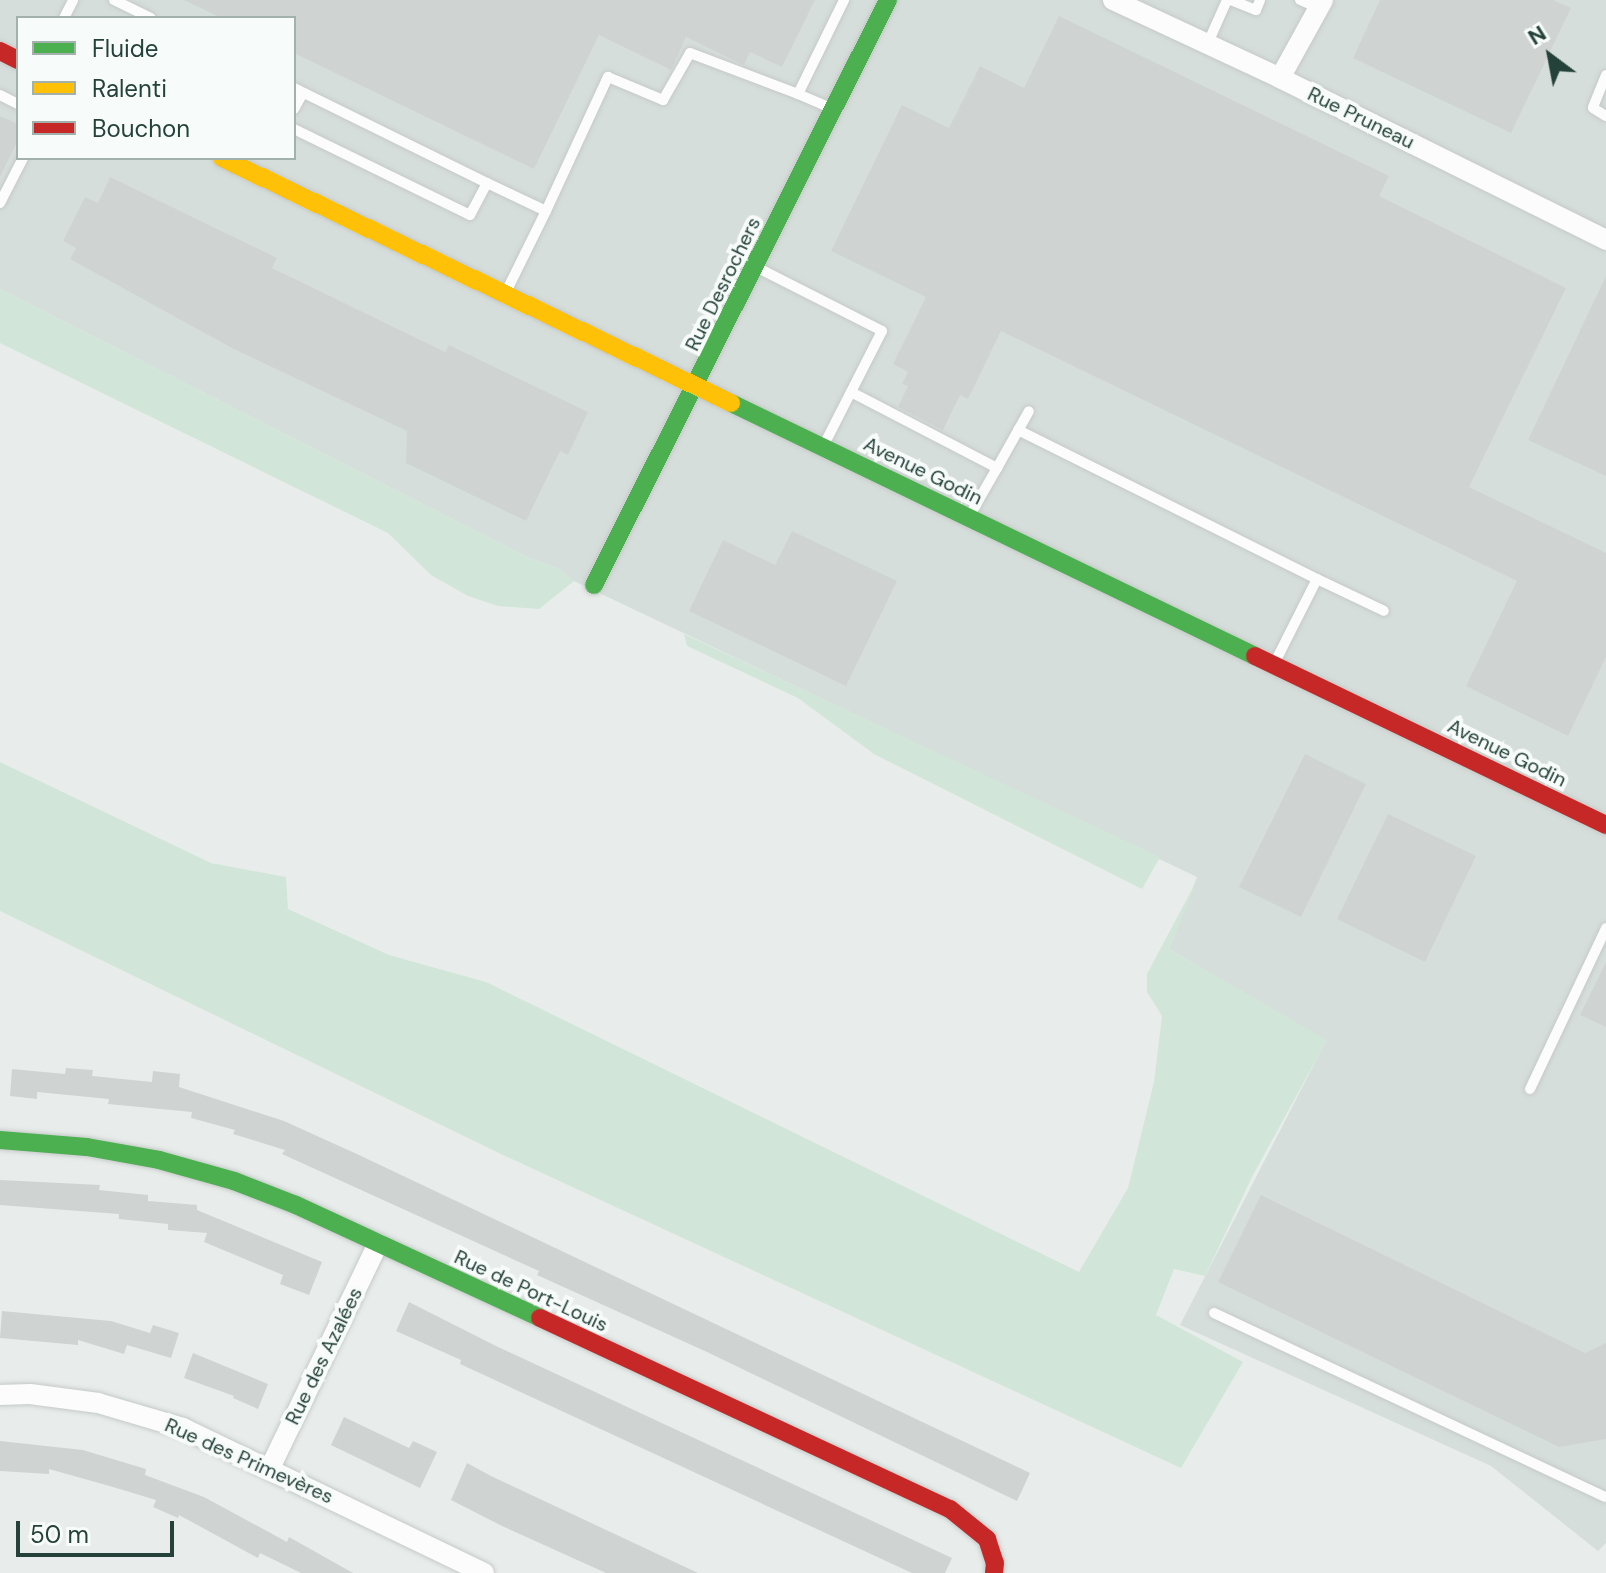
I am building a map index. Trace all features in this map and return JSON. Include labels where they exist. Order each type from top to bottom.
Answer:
[{"type":"street","name":"Rue Desrochers","points":[[594,585],[888,0]]},
{"type":"street","name":"Rue Pruneau","points":[[1113,0],[1280,78],[1606,240]]},
{"type":"street","points":[[1280,78],[1314,3]]},
{"type":"street","name":"Avenue Godin","points":[[228,160],[262,172],[696,387],[1606,825]]},
{"type":"street","name":"Rue de Port-Louis","points":[[0,1140],[87,1147],[159,1160],[234,1181],[296,1205],[950,1509],[987,1539],[995,1563],[994,1573]]},
{"type":"street","name":"Rue des Azalées","points":[[270,1468],[378,1244]]},
{"type":"street","name":"Rue des Primevères","points":[[0,1395],[30,1394],[98,1403],[183,1428],[484,1573]]},
{"type":"lane","points":[[114,0],[147,16]]},
{"type":"lane","points":[[798,94],[844,0]]},
{"type":"lane","points":[[1207,45],[1229,0],[1256,10],[1260,0]]},
{"type":"lane","points":[[505,294],[608,77],[663,100],[690,53],[834,109]]},
{"type":"lane","points":[[1606,75],[1593,108],[1606,116]]},
{"type":"lane","points":[[298,90],[546,211]]},
{"type":"lane","points":[[296,130],[470,215],[487,183]]},
{"type":"lane","points":[[0,203],[22,160]]},
{"type":"lane","points":[[756,267],[882,331],[823,448]]},
{"type":"lane","points":[[851,392],[997,468]]},
{"type":"lane","points":[[968,518],[1029,411]]},
{"type":"lane","points":[[1018,430],[1384,611]]},
{"type":"lane","points":[[1274,664],[1317,579]]},
{"type":"lane","points":[[1530,1089],[1606,928]]},
{"type":"lane","points":[[1214,1313],[1606,1497]]},
{"type":"shaded area","points":[[0,0],[1606,0],[1606,1543],[1598,1551],[1491,1466],[1180,1325],[1326,1041],[1169,949],[1197,877],[574,581],[557,568],[529,558],[0,289]]},
{"type":"green space","points":[[0,289],[529,558],[557,568],[574,581],[539,609],[498,606],[468,596],[431,575],[388,533],[0,343]]},
{"type":"green space","points":[[684,634],[1160,857],[1142,889],[874,754],[798,698],[687,646]]},
{"type":"green space","points":[[0,762],[211,863],[286,877],[288,909],[389,955],[486,982],[1079,1272],[1128,1188],[1154,1082],[1162,1016],[1147,992],[1147,974],[1198,878],[1169,949],[1327,1040],[1253,1175],[1205,1276],[1174,1269],[1156,1315],[1243,1362],[1181,1468],[503,1155],[0,911]]},
{"type":"building","points":[[184,0],[815,0],[782,67],[750,52],[744,65],[686,37],[671,70],[599,35],[534,169],[296,54],[296,16],[217,16]]},
{"type":"building","points":[[1380,0],[1553,0],[1571,8],[1511,133],[1353,58]]},
{"type":"building","points":[[1059,16],[1389,176],[1379,196],[1566,288],[1469,487],[1606,553],[1606,657],[1568,736],[1466,686],[1517,581],[1001,331],[968,399],[960,395],[943,430],[898,407],[908,386],[902,384],[908,372],[893,364],[926,297],[831,251],[902,105],[949,128],[980,66],[1024,88]]},
{"type":"building","points":[[0,116],[16,123],[16,144],[0,177]]},
{"type":"building","points":[[110,177],[277,258],[272,268],[445,352],[449,345],[588,412],[568,455],[560,451],[526,521],[406,463],[407,431],[232,348],[70,259],[76,248],[63,241],[85,197],[98,203]]},
{"type":"building","points":[[1606,276],[1606,476],[1528,440]]},
{"type":"building","points":[[792,531],[897,581],[846,686],[689,611],[723,540],[775,565]]},
{"type":"building","points":[[1305,754],[1366,784],[1301,917],[1239,887]]},
{"type":"building","points":[[1388,814],[1476,856],[1425,962],[1337,919]]},
{"type":"building","points":[[1606,962],[1606,1027],[1580,1015]]},
{"type":"building","points":[[66,1068],[93,1070],[92,1076],[152,1082],[153,1071],[180,1074],[179,1087],[284,1121],[359,1155],[1030,1473],[1017,1501],[707,1352],[537,1275],[539,1271],[282,1154],[285,1150],[233,1134],[235,1130],[191,1118],[192,1112],[108,1104],[109,1099],[37,1092],[37,1099],[10,1096],[12,1069],[65,1074]]},
{"type":"building","points":[[0,1180],[100,1185],[99,1190],[148,1195],[148,1201],[197,1205],[197,1210],[322,1262],[309,1295],[280,1284],[283,1275],[204,1242],[207,1233],[168,1230],[168,1224],[119,1219],[119,1214],[0,1205]]},
{"type":"building","points":[[1261,1195],[1585,1353],[1606,1343],[1606,1439],[1559,1447],[1218,1282]]},
{"type":"building","points":[[409,1302],[496,1346],[952,1558],[945,1573],[912,1573],[460,1364],[461,1360],[396,1331]]},
{"type":"building","points":[[2,1311],[111,1321],[150,1333],[153,1325],[179,1333],[171,1358],[127,1345],[124,1354],[78,1340],[78,1345],[0,1338]]},
{"type":"building","points":[[193,1353],[268,1384],[258,1409],[234,1396],[184,1378]]},
{"type":"building","points":[[344,1417],[409,1448],[413,1441],[437,1452],[420,1488],[331,1445]]},
{"type":"building","points":[[0,1441],[83,1450],[146,1469],[145,1475],[204,1497],[287,1542],[289,1537],[353,1573],[301,1573],[260,1553],[258,1558],[179,1515],[178,1518],[153,1507],[156,1500],[113,1487],[49,1469],[49,1474],[0,1471]]},
{"type":"building","points":[[467,1463],[698,1573],[606,1573],[502,1526],[451,1500]]},
{"type":"traffic: fast","points":[[594,585],[888,0]]},
{"type":"traffic: fast","points":[[731,403],[1255,656]]},
{"type":"traffic: fast","points":[[0,1140],[87,1147],[159,1160],[234,1181],[296,1205],[540,1318]]},
{"type":"traffic: slow","points":[[226,160],[731,403]]},
{"type":"traffic: jam","points":[[0,51],[16,59]]},
{"type":"traffic: jam","points":[[1255,656],[1606,825]]},
{"type":"traffic: jam","points":[[540,1318],[950,1509],[987,1539],[995,1563],[994,1573]]}]
